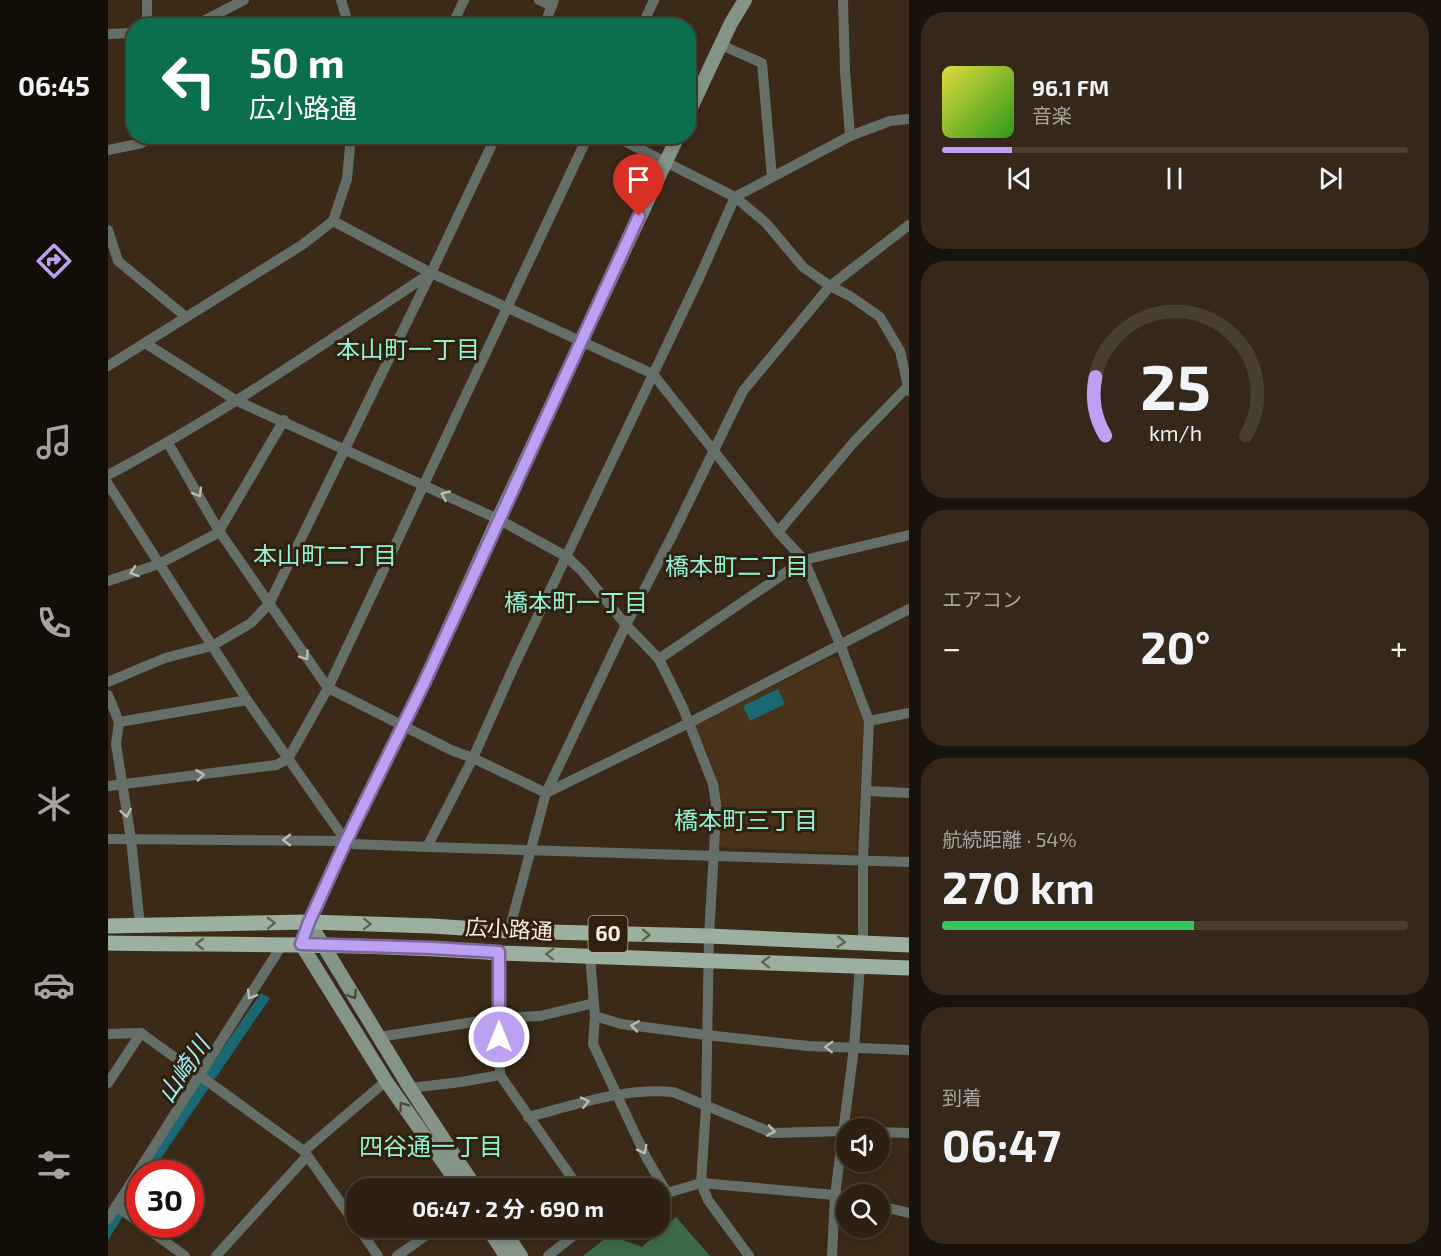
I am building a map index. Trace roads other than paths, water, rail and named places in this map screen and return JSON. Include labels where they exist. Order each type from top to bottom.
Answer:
[{"type":"main road","name":"広小路通","points":[[108,926],[309,922],[909,945]]},
{"type":"main road","name":"広小路通","points":[[108,943],[301,944],[432,948],[909,968]]},
{"type":"street","points":[[147,0],[147,18]]},
{"type":"street","points":[[209,18],[244,0]]},
{"type":"street","points":[[341,0],[347,18]]},
{"type":"street","points":[[456,18],[464,0]]},
{"type":"street","points":[[539,0],[553,3],[547,18]]},
{"type":"street","points":[[646,18],[654,0]]},
{"type":"street","points":[[696,97],[731,23],[745,0]]},
{"type":"street","points":[[843,0],[850,136]]},
{"type":"street","points":[[108,34],[126,33]]},
{"type":"street","points":[[721,45],[762,63],[772,177]]},
{"type":"street","points":[[427,847],[473,758],[735,197],[850,136],[891,121],[909,119]]},
{"type":"street","points":[[108,150],[137,144]]},
{"type":"street","points":[[108,366],[302,245],[333,221],[347,179],[350,144]]},
{"type":"street","points":[[108,682],[165,658],[212,645],[251,623],[269,604],[492,144]]},
{"type":"street","points":[[108,786],[276,765],[288,759],[328,688],[584,144]]},
{"type":"street","points":[[631,144],[735,197],[766,223],[803,267],[880,317],[900,351],[908,387],[854,442],[778,532]]},
{"type":"street","points":[[453,1178],[386,1081],[301,944],[346,841],[403,726],[674,144]]},
{"type":"street","points":[[333,221],[431,273],[653,374],[778,532],[804,560],[840,644],[869,721],[863,859],[863,943]]},
{"type":"street","points":[[509,931],[546,793],[626,625],[743,391],[830,286],[909,225]]},
{"type":"street","points":[[108,230],[118,261],[186,317]]},
{"type":"street","points":[[108,475],[168,443],[237,401],[431,273]]},
{"type":"street","points":[[145,343],[237,401],[284,420],[498,519],[567,557],[659,659],[672,682],[713,784],[716,804],[709,936],[706,1107],[700,1184],[708,1200],[749,1256]]},
{"type":"street","points":[[108,581],[159,564],[214,536],[284,420]]},
{"type":"street","points":[[168,443],[219,531],[328,688],[451,750],[546,793]]},
{"type":"street","points":[[108,484],[247,700],[346,841]]},
{"type":"street","points":[[659,659],[804,560],[909,536]]},
{"type":"street","points":[[546,793],[689,723],[909,609]]},
{"type":"street","points":[[108,695],[119,722],[116,744],[131,839],[140,926]]},
{"type":"street","points":[[119,722],[247,700]]},
{"type":"street","points":[[869,721],[909,713]]},
{"type":"street","points":[[867,791],[909,794]]},
{"type":"street","points":[[108,839],[346,841],[353,844],[427,847],[909,862]]},
{"type":"street","points":[[309,922],[410,1088],[469,1178]]},
{"type":"street","points":[[108,1219],[282,945]]},
{"type":"street","points":[[499,952],[500,1075],[572,1178]]},
{"type":"street","points":[[590,956],[595,1016],[593,1044],[656,1178]]},
{"type":"street","points":[[846,1118],[860,966]]},
{"type":"street","points":[[379,1037],[499,1018],[540,1016],[594,1003]]},
{"type":"street","points":[[595,1016],[621,1024],[706,1035],[808,1046],[909,1050]]},
{"type":"street","points":[[108,1083],[141,1033]]},
{"type":"street","points":[[108,1034],[141,1033],[214,1085],[305,1154],[346,1212]]},
{"type":"street","points":[[410,1088],[500,1075]]},
{"type":"street","points":[[216,1256],[305,1154],[386,1081]]},
{"type":"street","points":[[528,1117],[616,1095],[656,1090],[673,1092],[773,1133],[836,1131]]},
{"type":"street","points":[[890,1132],[909,1133]]},
{"type":"street","points":[[670,1192],[700,1184],[836,1196]]},
{"type":"street","points":[[117,1207],[126,1213]]},
{"type":"street","points":[[890,1209],[909,1213]]},
{"type":"street","points":[[832,1256],[836,1229]]},
{"type":"street","points":[[160,1238],[185,1256]]},
{"type":"street","points":[[365,1238],[378,1256]]},
{"type":"street","points":[[397,1256],[422,1238]]},
{"type":"street","points":[[494,1238],[506,1256]]},
{"type":"street","points":[[509,1238],[521,1256]]},
{"type":"street","points":[[548,1256],[570,1238]]},
{"type":"water","points":[[778,689],[785,704],[750,721],[743,706]]},
{"type":"water","name":"山崎川","points":[[261,993],[270,998],[160,1160],[150,1160],[205,1074]]},
{"type":"water","points":[[126,1196],[126,1212],[108,1240],[108,1224]]},
{"type":"district","name":"本山町一丁目","points":[[408,350]]},
{"type":"district","name":"本山町二丁目","points":[[325,556]]},
{"type":"district","name":"橋本町二丁目","points":[[737,567]]},
{"type":"district","name":"橋本町一丁目","points":[[576,603]]},
{"type":"district","name":"橋本町三丁目","points":[[746,821]]},
{"type":"district","name":"四谷通一丁目","points":[[431,1147]]}]
